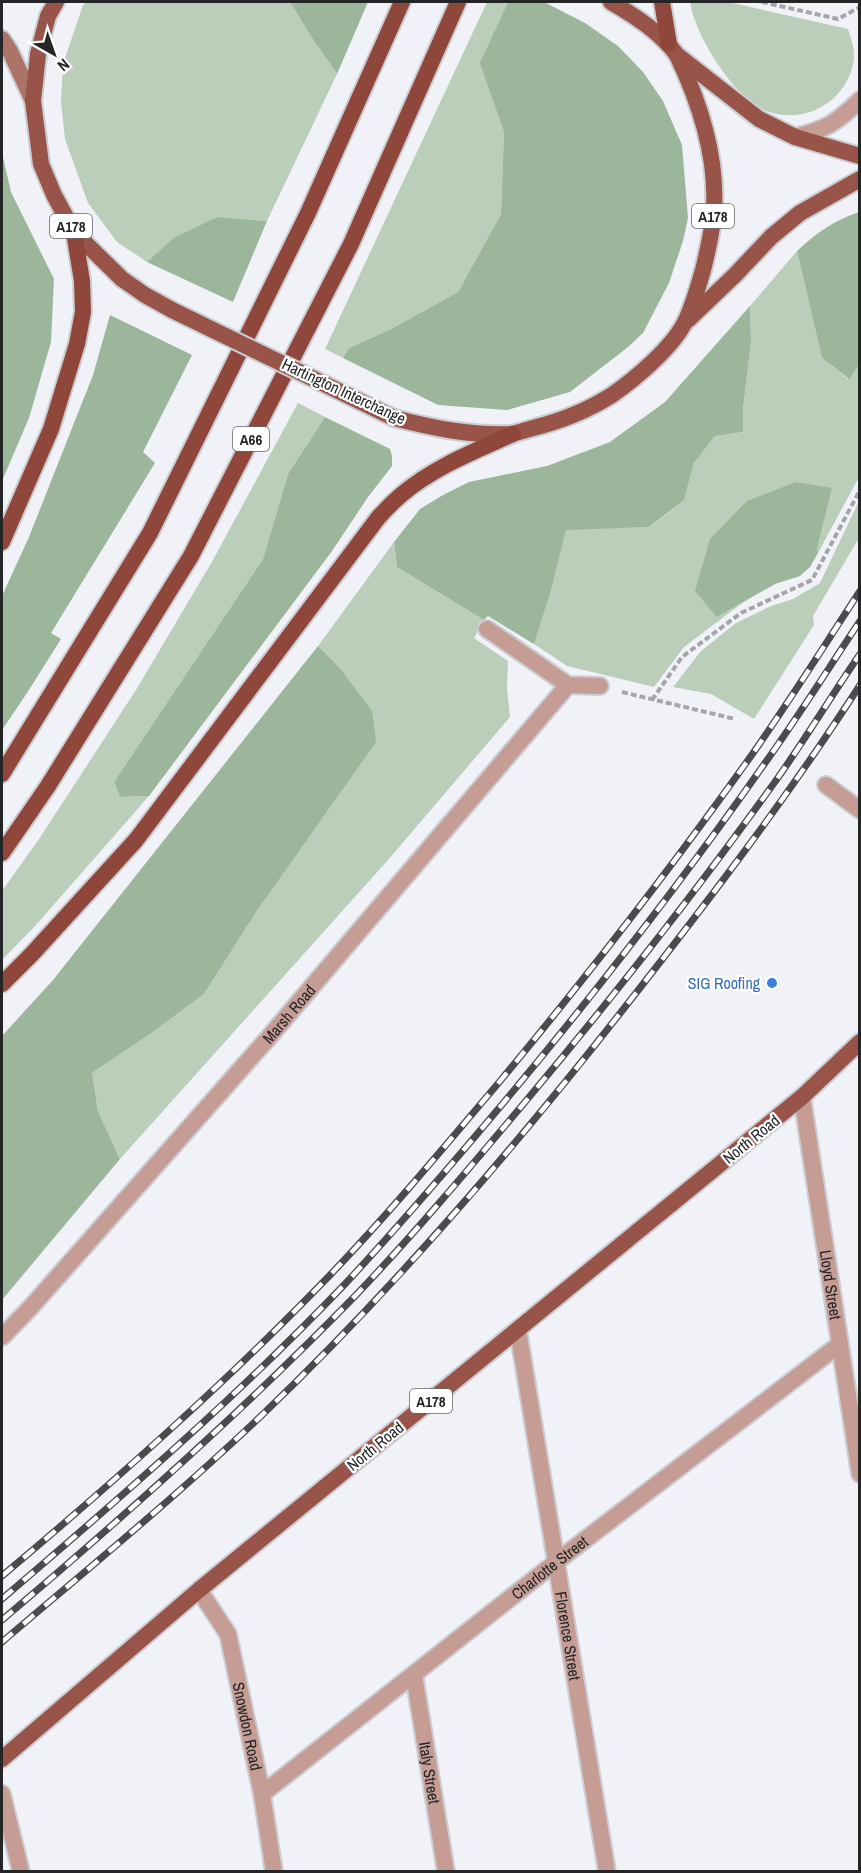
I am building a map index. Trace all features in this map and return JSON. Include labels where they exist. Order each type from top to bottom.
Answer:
[{"type":"highway","points":[[2,774],[150,533],[308,213],[402,2]]},
{"type":"highway","name":"A66","points":[[2,853],[48,786],[191,556],[351,244],[458,2]]},
{"type":"highway","points":[[662,2],[673,49]]},
{"type":"highway","points":[[2,542],[51,429],[77,344],[83,312],[74,232]]},
{"type":"highway","points":[[2,984],[136,840],[378,518],[400,495],[426,477],[456,460],[513,434]]},
{"type":"main road","name":"Hartington Interchange","points":[[56,2],[48,16],[38,54],[33,102],[41,164],[54,195],[74,232],[122,279],[172,310],[394,418],[438,429],[471,434],[513,434],[564,420],[601,402],[634,380],[665,348],[685,323],[698,286],[708,249],[714,208],[710,152],[699,108],[690,82],[673,49],[634,16],[611,2]]},
{"type":"main road","points":[[2,39],[10,51],[33,102]]},
{"type":"main road","name":"A178","points":[[673,49],[759,119],[795,137],[860,156]]},
{"type":"main road","name":"A178","points":[[685,323],[771,237],[800,213],[860,179]]},
{"type":"main road","name":"North Road","points":[[2,1759],[200,1590],[802,1097],[860,1042]]},
{"type":"street","points":[[795,137],[821,130],[843,117],[860,100]]},
{"type":"street","points":[[487,629],[568,685],[600,686]]},
{"type":"street","name":"Marsh Road","points":[[2,1337],[262,1045],[568,685]]},
{"type":"street","points":[[826,785],[860,810]]},
{"type":"street","name":"Lloyd Street","points":[[802,1097],[860,1474]]},
{"type":"street","name":"Florence Street","points":[[518,1330],[608,1872]]},
{"type":"street","name":"Charlotte Street","points":[[262,1794],[556,1562],[840,1344]]},
{"type":"street","name":"Snowdon Road","points":[[200,1590],[228,1634],[262,1794],[274,1872]]},
{"type":"street","name":"Italy Street","points":[[414,1674],[446,1872]]},
{"type":"street","points":[[2,1794],[21,1872]]},
{"type":"path","points":[[762,2],[838,19],[860,7]]},
{"type":"path","points":[[652,700],[682,657],[741,612],[812,580],[860,490]]},
{"type":"path","points":[[600,686],[735,719]]},
{"type":"green space","points":[[86,2],[290,2],[337,74],[267,221],[217,217],[173,238],[147,262],[117,242],[88,203],[65,139],[61,102],[63,64]]},
{"type":"green space","points":[[290,2],[368,2],[337,74],[312,38]]},
{"type":"green space","points":[[487,2],[508,2],[481,63],[504,132],[501,214],[458,292],[391,329],[349,348],[343,358],[325,349]]},
{"type":"green space","points":[[508,2],[544,2],[585,23],[618,46],[643,72],[663,101],[682,145],[688,218],[669,283],[643,333],[570,392],[507,410],[438,405],[343,358],[349,348],[391,329],[458,292],[501,214],[504,132],[480,63]]},
{"type":"green space","points":[[690,2],[728,2],[848,29],[854,56],[848,78],[832,100],[808,113],[781,115],[767,111],[754,104],[729,80],[708,48],[693,16]]},
{"type":"green space","points":[[2,153],[11,192],[54,279],[51,342],[29,418],[2,481]]},
{"type":"green space","points":[[859,212],[859,365],[849,379],[822,358],[797,251],[826,228]]},
{"type":"green space","points":[[217,217],[267,221],[233,302],[147,262],[173,238]]},
{"type":"green space","points":[[797,251],[822,358],[848,379],[859,365],[859,477],[818,553],[817,548],[717,617],[745,601],[684,647],[654,687],[567,666],[534,644],[551,591],[566,529],[650,527],[684,500],[694,463],[715,436],[743,432],[743,409],[751,343],[750,306]]},
{"type":"green space","points":[[750,306],[751,343],[743,409],[743,432],[715,436],[694,463],[684,500],[649,527],[566,530],[551,591],[534,644],[488,616],[484,620],[397,567],[394,542],[420,509],[469,482],[547,466],[610,442],[665,402]]},
{"type":"green space","points":[[110,315],[192,355],[143,452],[155,463],[51,633],[61,639],[2,730],[2,596],[29,537],[93,375]]},
{"type":"green space","points":[[298,403],[325,417],[288,474],[263,559],[114,782],[120,797],[149,796],[36,925],[2,960],[2,891],[39,839],[136,690],[213,560]]},
{"type":"green space","points":[[325,417],[390,449],[392,466],[332,551],[149,796],[120,797],[114,782],[263,559],[288,474]]},
{"type":"green space","points":[[796,482],[832,488],[817,548],[818,553],[810,567],[800,576],[775,584],[717,617],[695,591],[710,539],[747,501]]},
{"type":"green space","points":[[859,501],[859,538],[813,616],[814,625],[754,719],[711,694],[673,687],[701,651],[736,623],[771,606],[793,599],[820,583]]},
{"type":"green space","points":[[394,542],[397,567],[484,620],[474,638],[508,661],[507,688],[510,717],[388,860],[120,1159],[98,1111],[92,1073],[204,994],[258,909],[338,666],[318,646]]},
{"type":"green space","points":[[318,646],[338,666],[372,711],[376,742],[258,909],[204,994],[92,1073],[98,1111],[120,1159],[2,1300],[2,1036],[53,980]]},
{"type":"railway","points":[[2,1576],[129,1466],[253,1352],[332,1273],[418,1178],[598,961],[660,880],[765,736],[860,591]]},
{"type":"railway","points":[[2,1599],[221,1406],[304,1326],[406,1217],[539,1060],[671,893],[777,746],[860,621]]},
{"type":"railway","points":[[2,1620],[94,1541],[228,1420],[315,1337],[420,1225],[554,1068],[684,905],[777,779],[860,654]]},
{"type":"railway","points":[[2,1642],[230,1445],[363,1314],[412,1261],[553,1097],[671,948],[782,800],[860,685]]},
{"type":"place","name":"SIG Roofing","points":[[772,983]]}]
